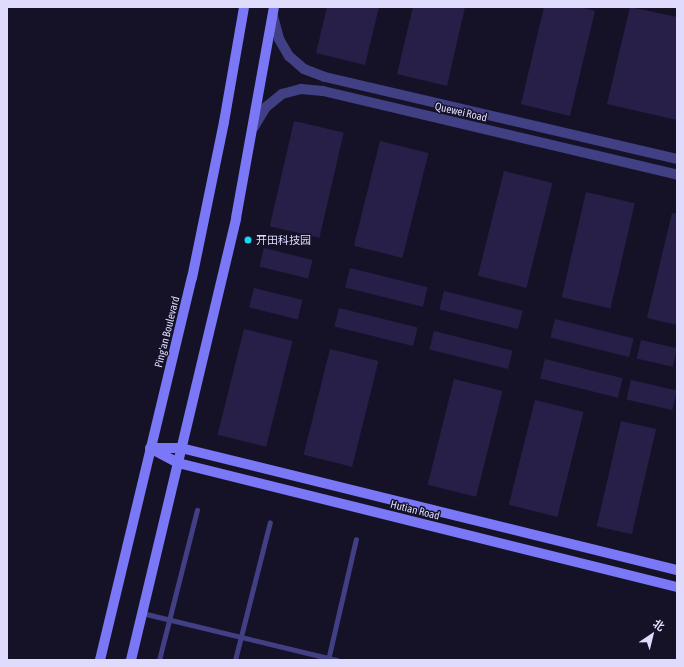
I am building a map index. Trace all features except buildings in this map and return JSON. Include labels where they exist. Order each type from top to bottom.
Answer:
[{"type":"main road","name":"Ping'an Boulevard","points":[[100,660],[206,212],[244,7]]},
{"type":"main road","points":[[131,660],[223,278],[254,128],[273,11]]},
{"type":"main road","name":"Hutian Road","points":[[150,448],[181,448],[677,570]]},
{"type":"main road","name":"Hutian Road","points":[[150,448],[178,463],[677,587]]},
{"type":"street","name":"Quewei Road","points":[[273,11],[279,39],[289,56],[304,69],[325,77],[677,159]]},
{"type":"street","name":"Quewei Road","points":[[254,128],[266,106],[282,94],[301,89],[323,91],[677,175]]},
{"type":"lane","points":[[159,660],[197,510]]},
{"type":"lane","points":[[235,660],[270,522]]},
{"type":"lane","points":[[328,659],[356,539]]},
{"type":"lane","points":[[142,613],[337,660]]},
{"type":"place","name":"开田科技园","points":[[248,240]]}]
